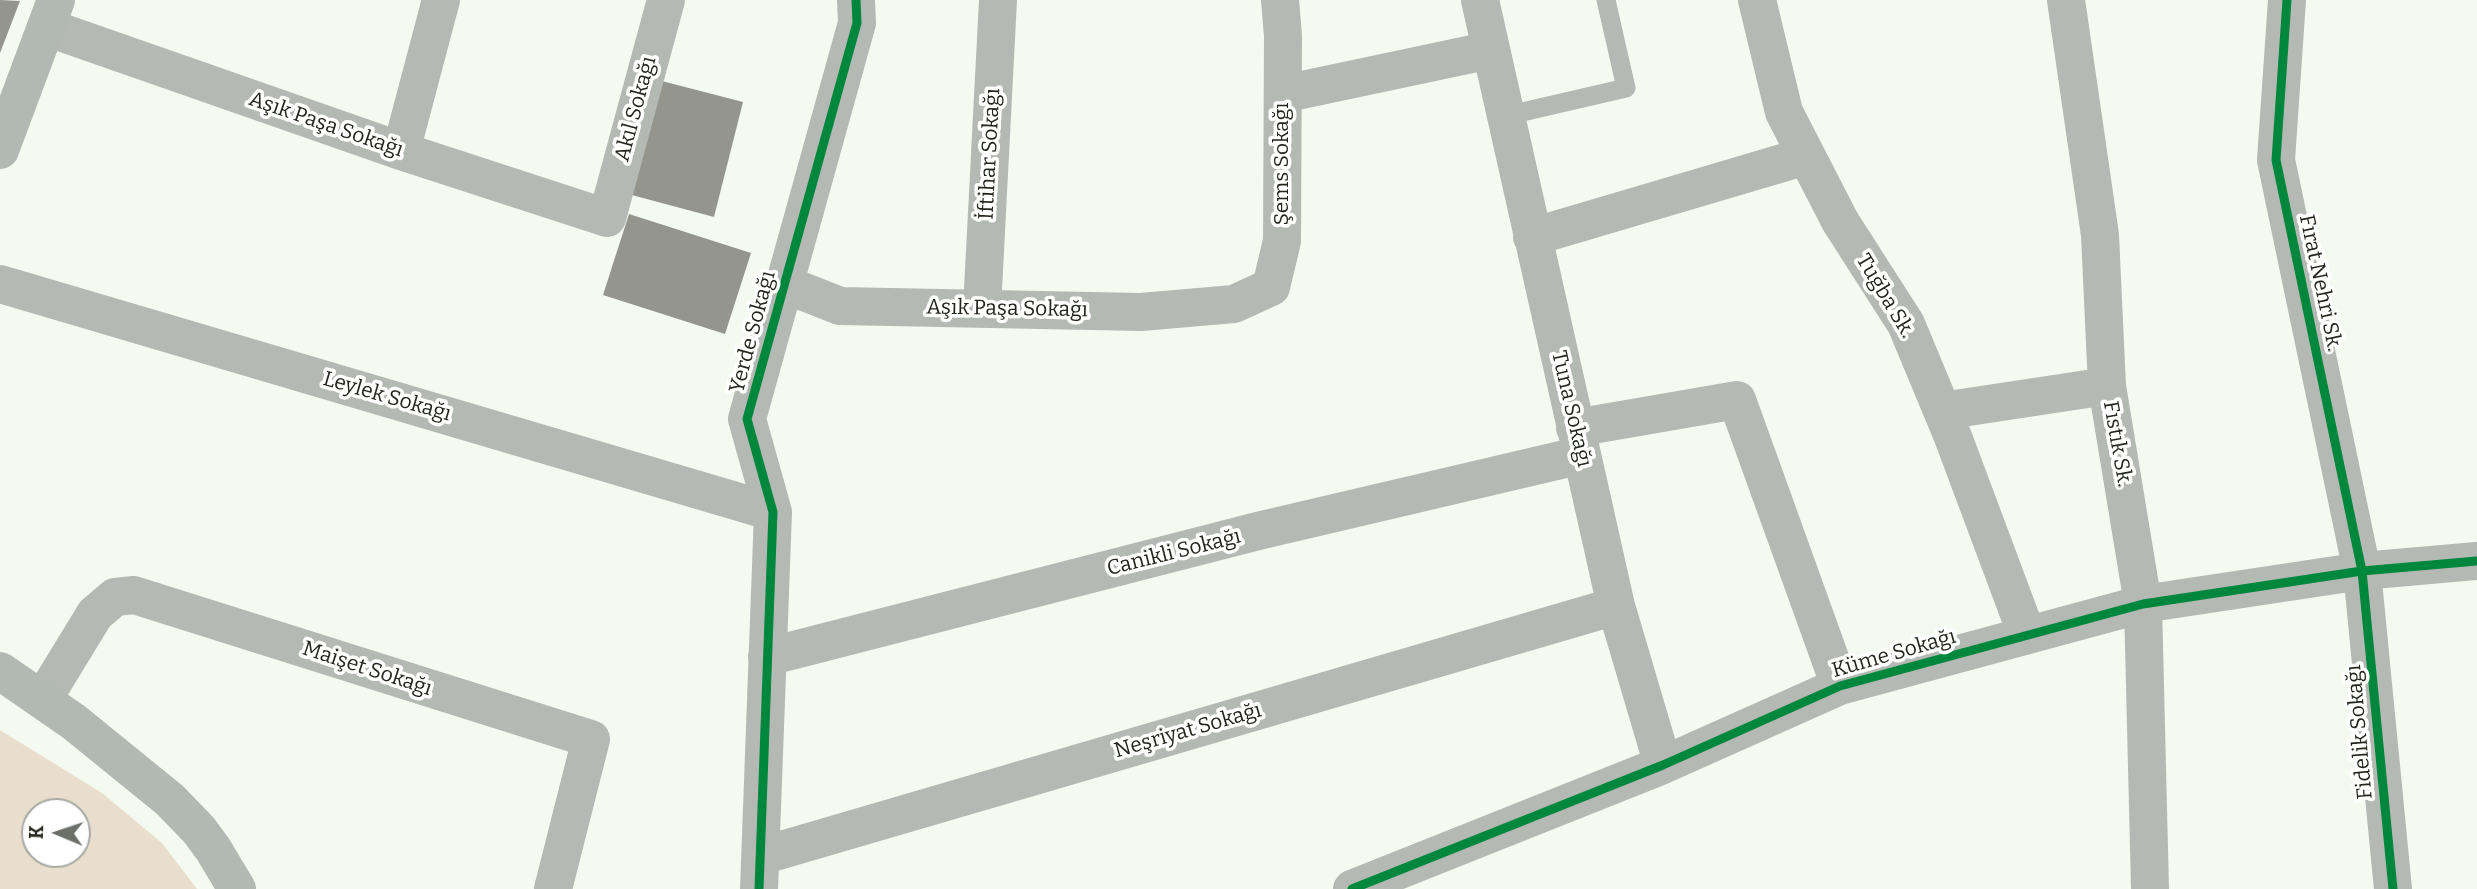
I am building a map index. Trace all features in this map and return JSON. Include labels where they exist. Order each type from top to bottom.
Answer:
[{"type":"street","points":[[401,151],[441,0]]},
{"type":"street","name":"Akıl Sokağı","points":[[607,218],[666,0]]},
{"type":"street","name":"Yerde Sokağı","points":[[760,873],[773,512],[747,419],[857,23],[856,0]]},
{"type":"street","name":"İftihar Sokağı","points":[[982,309],[998,0]]},
{"type":"street","name":"Şems Sokağı","points":[[1234,304],[1271,288],[1282,242],[1283,36],[1280,0]]},
{"type":"street","name":"Tuna Sokağı","points":[[1480,0],[1616,606],[1663,765]]},
{"type":"street","name":"Tuğba Sk.","points":[[1757,0],[1784,112],[1840,221],[1906,324],[2027,635]]},
{"type":"street","name":"Fıstık Sk.","points":[[2066,0],[2100,235],[2107,386],[2143,604],[2150,889]]},
{"type":"street","name":"Fırat Nehri Sk.","points":[[2287,0],[2276,160],[2362,571]]},
{"type":"street","points":[[0,150],[51,14]]},
{"type":"street","name":"Aşık Paşa Sokağı","points":[[51,14],[401,151],[607,218]]},
{"type":"street","points":[[1283,94],[1490,50]]},
{"type":"street","points":[[1532,237],[1806,156]]},
{"type":"street","name":"Leylek Sokağı","points":[[0,284],[773,512]]},
{"type":"street","name":"Aşık Paşa Sokağı","points":[[784,284],[840,306],[1141,312],[1234,304]]},
{"type":"street","points":[[1942,411],[2107,386]]},
{"type":"street","name":"Canikli Sokağı","points":[[768,657],[1258,531],[1578,441],[1737,400],[1840,686]]},
{"type":"street","name":"Küme Sokağı","points":[[1376,885],[1663,765],[1840,686],[2143,604],[2362,571],[2477,561]]},
{"type":"street","name":"Fidelik Sokağı","points":[[2362,571],[2393,889]]},
{"type":"street","name":"Maişet Sokağı","points":[[43,699],[95,614],[115,597],[134,595],[591,739],[553,889]]},
{"type":"street","name":"Neşriyat Sokağı","points":[[760,873],[1616,606]]},
{"type":"street","points":[[0,671],[43,699],[151,785],[199,830],[237,889]]},
{"type":"street","points":[[0,701],[151,785]]},
{"type":"lane","points":[[1505,116],[1626,88],[1606,0]]},
{"type":"shaded area","points":[[0,730],[102,793],[162,843],[197,889],[0,889]]},
{"type":"building","points":[[0,0],[20,1],[0,53]]},
{"type":"building","points":[[658,80],[743,102],[714,217],[628,194]]},
{"type":"building","points":[[629,214],[751,253],[725,334],[603,295]]},
{"type":"cycle path","points":[[759,889],[773,512],[747,419],[857,23],[856,0]]},
{"type":"cycle path","points":[[2287,0],[2276,160],[2362,571],[2393,889]]},
{"type":"cycle path","points":[[1352,889],[1663,765],[1840,686],[2143,604],[2362,571],[2477,561]]}]
